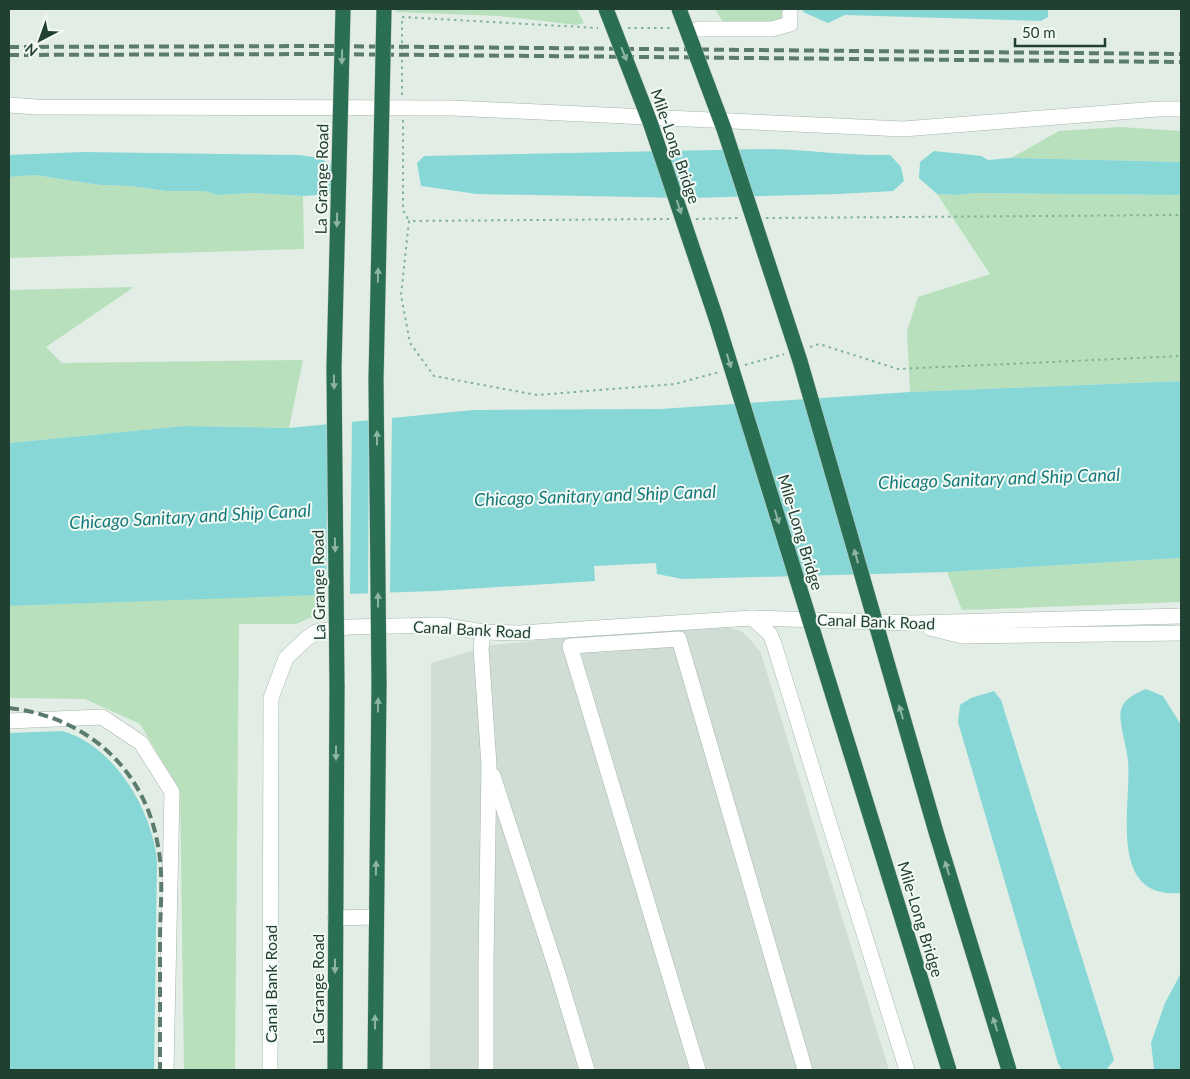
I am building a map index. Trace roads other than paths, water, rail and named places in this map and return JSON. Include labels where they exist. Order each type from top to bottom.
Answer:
[{"type":"highway","name":"La Grange Road","points":[[335,1070],[337,686],[334,368],[343,9]]},
{"type":"highway","points":[[375,1070],[378,684],[376,380],[384,9]]},
{"type":"highway","name":"Mile-Long Bridge","points":[[606,9],[650,122],[716,318],[949,1070]]},
{"type":"highway","points":[[678,9],[724,129],[800,361],[936,832],[1009,1070]]},
{"type":"lane","points":[[698,28],[772,29],[790,24],[790,9]]},
{"type":"lane","points":[[9,105],[36,107],[462,108],[904,129],[1158,109],[1181,109]]},
{"type":"lane","name":"Canal Bank Road","points":[[270,1070],[270,698],[286,658],[316,632],[349,627],[442,625],[483,632],[520,633],[752,618],[912,623],[1181,616]]},
{"type":"lane","points":[[752,618],[770,634],[774,644],[907,1070]]},
{"type":"lane","points":[[912,623],[962,636],[1181,633]]},
{"type":"lane","points":[[483,632],[481,648],[489,765],[486,1070]]},
{"type":"lane","points":[[698,1070],[570,646],[679,638],[806,1070]]},
{"type":"lane","points":[[9,721],[102,717],[141,743],[172,792],[166,1070]]},
{"type":"lane","points":[[489,765],[558,974],[587,1070]]},
{"type":"lane","points":[[335,918],[375,916]]},
{"type":"water","points":[[803,9],[1048,9],[1048,17],[1041,21],[845,15],[828,23],[803,12]]},
{"type":"water","points":[[770,149],[890,155],[901,167],[904,181],[893,191],[839,194],[688,198],[477,194],[421,186],[417,163],[424,156]]},
{"type":"water","points":[[934,151],[981,156],[988,160],[1011,158],[1181,162],[1181,195],[937,194],[919,178],[920,162]]},
{"type":"water","points":[[83,152],[299,155],[320,158],[345,173],[330,194],[303,196],[252,193],[218,195],[204,191],[166,191],[131,186],[100,185],[35,175],[9,177],[9,155]]},
{"type":"water","name":"Chicago Sanitary and Ship Canal","points":[[1181,381],[1181,558],[947,572],[683,579],[657,574],[656,563],[594,566],[595,581],[435,591],[9,606],[9,443],[184,426],[289,428],[474,410],[660,409],[910,392]]},
{"type":"water","points":[[1146,689],[1163,696],[1181,725],[1181,893],[1157,891],[1142,882],[1132,866],[1128,846],[1128,760],[1120,715],[1122,706],[1127,699]]},
{"type":"water","points":[[994,691],[1001,700],[1114,1060],[1106,1070],[1062,1070],[1058,1063],[958,722],[960,705],[971,698]]},
{"type":"water","points":[[62,731],[81,739],[98,750],[114,765],[138,801],[154,841],[157,861],[154,1070],[9,1070],[9,733]]},
{"type":"water","points":[[1181,973],[1181,1070],[1156,1070],[1154,1069],[1151,1043],[1165,1003]]},
{"type":"railway","points":[[9,47],[323,46],[1181,54]]},
{"type":"railway","points":[[9,55],[323,54],[1181,62]]},
{"type":"railway","points":[[9,708],[37,713],[87,735],[108,752],[126,771],[140,793],[151,818],[160,858],[161,882],[160,1070]]}]
